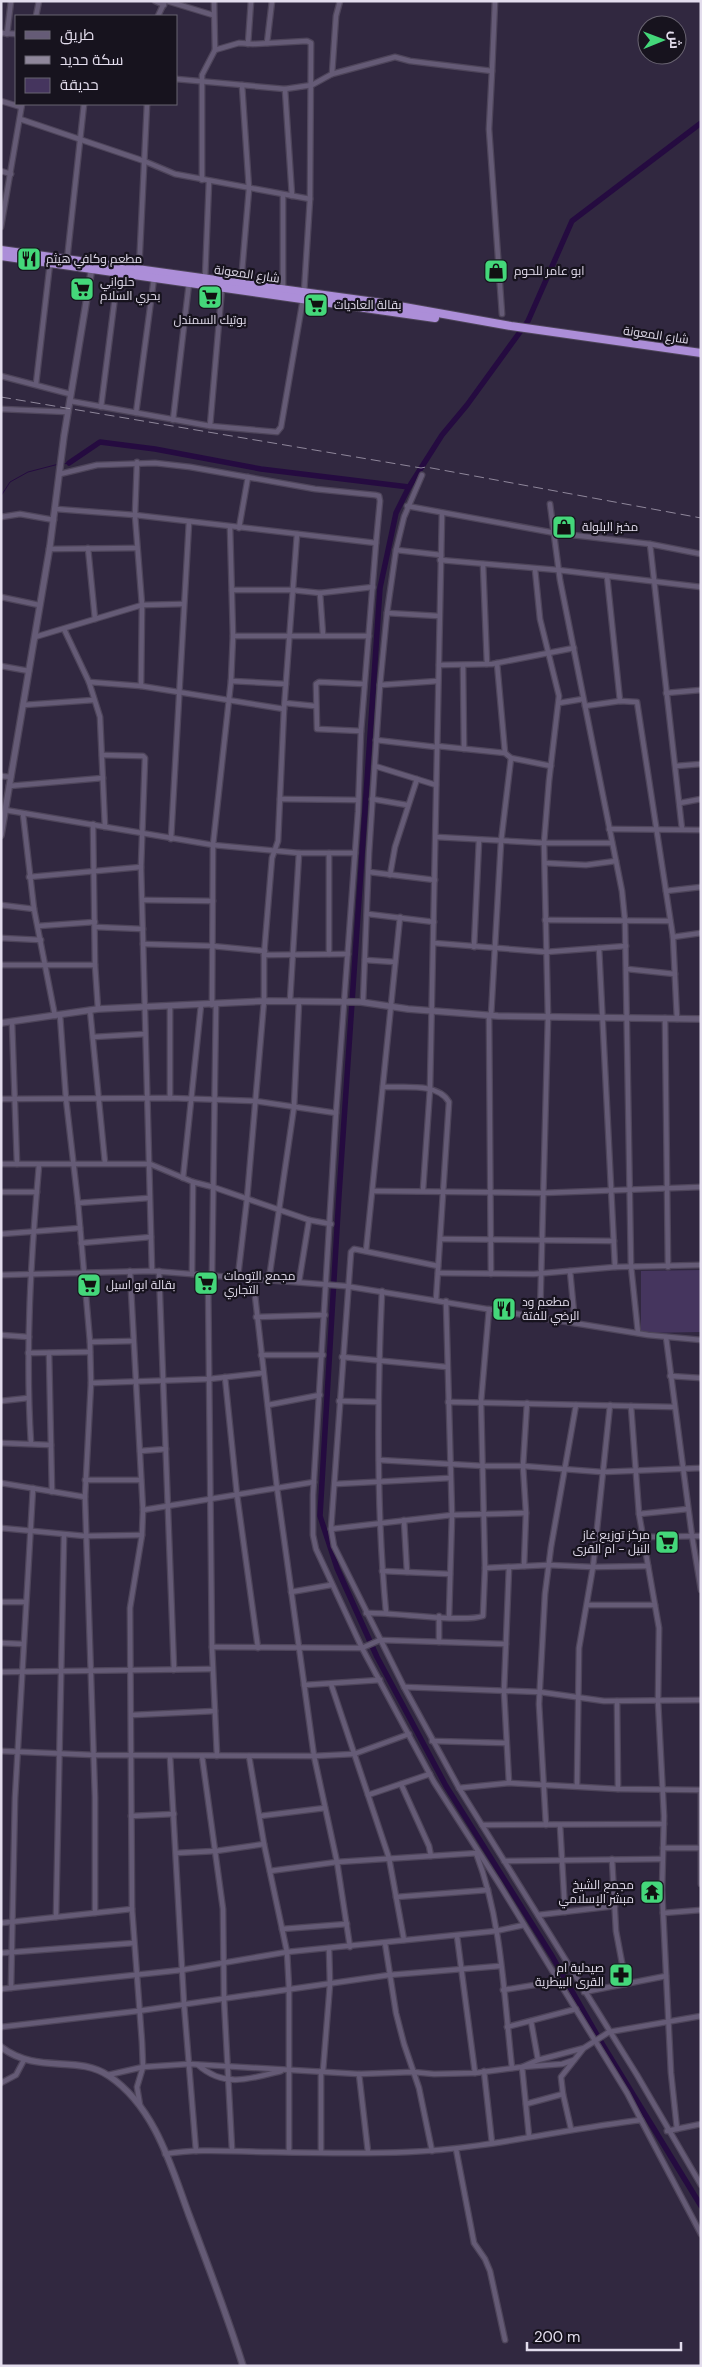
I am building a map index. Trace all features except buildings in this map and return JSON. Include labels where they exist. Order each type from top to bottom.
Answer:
[{"type":"highway","name":"شارع المعونة","points":[[1,250],[67,260],[118,273],[222,287],[382,304],[476,318],[512,326],[701,353]]},
{"type":"highway","name":"شارع المعونة","points":[[2,256],[50,263],[139,270],[282,290],[304,296]]},
{"type":"street","points":[[7,34],[11,1]]},
{"type":"street","points":[[36,15],[39,1]]},
{"type":"street","points":[[154,1],[165,2],[213,15]]},
{"type":"street","points":[[214,1],[215,50]]},
{"type":"street","points":[[248,44],[251,1]]},
{"type":"street","points":[[267,43],[272,1]]},
{"type":"street","points":[[332,74],[336,16],[340,1]]},
{"type":"street","points":[[495,1],[489,129],[502,314]]},
{"type":"street","points":[[158,15],[165,2]]},
{"type":"street","points":[[1,33],[15,34]]},
{"type":"street","points":[[70,402],[210,426],[277,432],[280,430],[304,296],[310,199],[311,43],[306,41],[226,45],[215,50],[204,67],[201,82],[202,180]]},
{"type":"street","points":[[178,79],[285,89],[312,85],[332,74],[398,57],[410,61],[492,71]]},
{"type":"street","points":[[240,284],[249,189],[242,85]]},
{"type":"street","points":[[285,89],[292,196]]},
{"type":"street","points":[[1,102],[15,105]]},
{"type":"street","points":[[67,260],[84,105]]},
{"type":"street","points":[[139,270],[147,105]]},
{"type":"street","points":[[1,227],[22,106]]},
{"type":"street","points":[[20,120],[175,174],[310,199]]},
{"type":"street","points":[[1,171],[11,174]]},
{"type":"street","points":[[205,279],[209,181]]},
{"type":"street","points":[[282,290],[284,195]]},
{"type":"street","points":[[1,260],[2,256]]},
{"type":"street","points":[[36,384],[50,263]]},
{"type":"street","points":[[1,834],[56,509],[70,394],[92,266]]},
{"type":"street","points":[[101,407],[118,273]]},
{"type":"street","points":[[136,413],[154,278]]},
{"type":"street","points":[[173,420],[190,283]]},
{"type":"street","points":[[210,426],[222,287]]},
{"type":"street","points":[[1,376],[70,394]]},
{"type":"street","points":[[1,409],[68,412]]},
{"type":"street","points":[[60,471],[97,465],[137,462],[190,467],[315,490],[379,496],[360,731],[355,853],[336,1113],[328,1284],[314,1482],[313,1535],[316,1549],[331,1585],[362,1648],[430,1774],[477,1853],[595,2040],[641,2120],[701,2234]]},
{"type":"street","points":[[137,462],[135,515],[142,606],[141,686]]},
{"type":"street","points":[[362,1002],[368,914],[372,799],[387,613],[396,550],[407,506],[422,475]]},
{"type":"street","points":[[239,528],[248,477]]},
{"type":"street","points":[[550,504],[558,570],[616,860],[625,921],[631,1266],[638,1333]]},
{"type":"street","points":[[407,506],[555,533],[650,544],[701,554]]},
{"type":"street","points":[[56,509],[135,515],[376,543]]},
{"type":"street","points":[[423,1190],[430,1089],[442,513]]},
{"type":"street","points":[[1,517],[20,514],[54,520]]},
{"type":"street","points":[[171,839],[189,522]]},
{"type":"street","points":[[217,1756],[212,1669],[209,1378],[214,1100],[213,845],[233,636],[230,527]]},
{"type":"street","points":[[238,1276],[247,1199],[264,1001],[264,953],[272,858],[276,850],[297,534]]},
{"type":"street","points":[[650,544],[682,829]]},
{"type":"street","points":[[88,548],[95,619]]},
{"type":"street","points":[[49,549],[137,548]]},
{"type":"street","points":[[396,550],[484,564],[558,570],[701,588]]},
{"type":"street","points":[[484,564],[487,664]]},
{"type":"street","points":[[535,569],[540,619],[558,686],[559,703],[544,843],[548,1017],[542,1193],[543,1274],[540,1318]]},
{"type":"street","points":[[607,576],[620,701]]},
{"type":"street","points":[[232,590],[320,592],[373,587]]},
{"type":"street","points":[[320,592],[323,635]]},
{"type":"street","points":[[1,597],[39,605]]},
{"type":"street","points":[[34,637],[142,606],[183,604]]},
{"type":"street","points":[[387,613],[439,616]]},
{"type":"street","points":[[64,629],[90,682],[100,718],[105,827]]},
{"type":"street","points":[[233,636],[369,636]]},
{"type":"street","points":[[439,665],[497,664],[574,648]]},
{"type":"street","points":[[497,664],[505,753]]},
{"type":"street","points":[[463,665],[464,748]]},
{"type":"street","points":[[1,666],[29,671]]},
{"type":"street","points":[[230,681],[286,684]]},
{"type":"street","points":[[380,685],[438,681]]},
{"type":"street","points":[[90,682],[141,686],[284,709]]},
{"type":"street","points":[[360,731],[318,730],[316,728],[316,684],[318,682],[364,684]]},
{"type":"street","points":[[666,693],[701,690]]},
{"type":"street","points":[[559,703],[583,699]]},
{"type":"street","points":[[23,705],[94,700]]},
{"type":"street","points":[[585,706],[620,701],[637,702],[673,937],[677,1018]]},
{"type":"street","points":[[285,703],[315,706]]},
{"type":"street","points":[[376,740],[505,753],[510,758],[551,766]]},
{"type":"street","points":[[102,755],[145,756],[141,867],[143,900],[143,1006],[150,1164],[149,1198],[152,1271]]},
{"type":"street","points":[[491,1274],[490,1016],[501,842],[510,758]]},
{"type":"street","points":[[676,766],[701,764]]},
{"type":"street","points":[[375,766],[436,785]]},
{"type":"street","points":[[1,776],[10,778]]},
{"type":"street","points":[[9,786],[102,778]]},
{"type":"street","points":[[390,875],[407,805],[417,779]]},
{"type":"street","points":[[280,799],[358,800]]},
{"type":"street","points":[[372,799],[407,805]]},
{"type":"street","points":[[680,802],[701,799]]},
{"type":"street","points":[[5,810],[213,845],[299,853],[355,853]]},
{"type":"street","points":[[23,814],[34,908],[58,1015],[85,1273],[90,1342],[91,1383],[85,1480],[85,1536],[94,1755],[95,1913]]},
{"type":"street","points":[[93,824],[95,965],[98,1009]]},
{"type":"street","points":[[609,829],[656,828],[701,830]]},
{"type":"street","points":[[436,837],[501,842],[612,843]]},
{"type":"street","points":[[474,947],[480,840]]},
{"type":"street","points":[[290,1001],[299,853]]},
{"type":"street","points":[[329,853],[329,954]]},
{"type":"street","points":[[545,863],[586,865],[616,860]]},
{"type":"street","points":[[29,877],[141,867]]},
{"type":"street","points":[[369,872],[435,880]]},
{"type":"street","points":[[666,891],[701,887]]},
{"type":"street","points":[[143,900],[213,901]]},
{"type":"street","points":[[1,905],[34,908]]},
{"type":"street","points":[[368,914],[400,916],[434,922]]},
{"type":"street","points":[[366,1252],[400,916]]},
{"type":"street","points":[[545,920],[670,921]]},
{"type":"street","points":[[38,926],[95,924],[143,930]]},
{"type":"street","points":[[673,937],[701,934]]},
{"type":"street","points":[[1,938],[41,940]]},
{"type":"street","points":[[434,943],[546,952],[626,946]]},
{"type":"street","points":[[143,944],[212,946],[264,953],[348,954]]},
{"type":"street","points":[[599,948],[613,1191],[615,1267]]},
{"type":"street","points":[[365,960],[395,962]]},
{"type":"street","points":[[1,965],[95,965]]},
{"type":"street","points":[[627,969],[675,974]]},
{"type":"street","points":[[1,1023],[98,1009],[214,1005],[264,1001],[362,1002],[432,1012],[490,1016],[602,1016],[701,1019]]},
{"type":"street","points":[[269,1279],[294,1106],[299,1001]]},
{"type":"street","points":[[183,1178],[201,1005]]},
{"type":"street","points":[[170,1007],[170,1098]]},
{"type":"street","points":[[90,1010],[105,1162]]},
{"type":"street","points":[[665,1018],[668,1267]]},
{"type":"street","points":[[12,1022],[17,1164]]},
{"type":"street","points":[[93,1037],[145,1034]]},
{"type":"street","points":[[383,1087],[430,1089],[446,1098],[449,1102],[436,1300]]},
{"type":"street","points":[[1,1099],[190,1098],[255,1100],[336,1113]]},
{"type":"street","points":[[1,1164],[39,1165],[105,1162],[150,1164],[193,1182],[309,1220],[331,1224]]},
{"type":"street","points":[[31,1443],[28,1353],[39,1165]]},
{"type":"street","points":[[192,1274],[193,1182]]},
{"type":"street","points":[[373,1191],[423,1190],[542,1193],[701,1187]]},
{"type":"street","points":[[1,1192],[37,1192]]},
{"type":"street","points":[[78,1203],[149,1198]]},
{"type":"street","points":[[299,1282],[309,1220]]},
{"type":"street","points":[[1,1234],[80,1228]]},
{"type":"street","points":[[81,1243],[151,1237]]},
{"type":"street","points":[[441,1239],[614,1242]]},
{"type":"street","points":[[438,1266],[354,1249],[351,1251],[346,1286],[331,1529],[336,1551],[432,1742],[538,1915],[607,2033],[636,2075],[667,2131],[701,2185]]},
{"type":"street","points":[[438,1273],[543,1274],[631,1266],[668,1267],[701,1265]]},
{"type":"street","points":[[130,1271],[143,1510],[142,1535],[130,1598],[132,1909],[143,2067],[137,2086],[141,2106]]},
{"type":"street","points":[[159,1271],[174,1670]]},
{"type":"street","points":[[1,1275],[159,1271],[328,1284],[446,1301],[638,1333],[701,1340]]},
{"type":"street","points":[[570,1271],[575,1323]]},
{"type":"street","points":[[253,1278],[277,1488],[314,1756],[337,1862],[350,1947]]},
{"type":"street","points":[[382,1292],[378,1402],[379,1523],[386,1612]]},
{"type":"street","points":[[446,1301],[452,1515],[448,1617]]},
{"type":"street","points":[[366,1613],[386,1612],[448,1617],[483,1616],[485,1568],[481,1402],[489,1308]]},
{"type":"street","points":[[256,1317],[325,1315]]},
{"type":"street","points":[[1,1335],[29,1338]]},
{"type":"street","points":[[666,1337],[688,1509],[701,1590]]},
{"type":"street","points":[[90,1342],[133,1341]]},
{"type":"street","points":[[28,1353],[90,1352]]},
{"type":"street","points":[[49,1353],[52,1492]]},
{"type":"street","points":[[261,1355],[323,1355]]},
{"type":"street","points":[[342,1357],[447,1367]]},
{"type":"street","points":[[91,1383],[209,1378],[263,1373]]},
{"type":"street","points":[[670,1376],[701,1378]]},
{"type":"street","points":[[225,1377],[237,1495],[258,1648]]},
{"type":"street","points":[[268,1405],[320,1395]]},
{"type":"street","points":[[1,1401],[28,1398]]},
{"type":"street","points":[[339,1401],[378,1402]]},
{"type":"street","points":[[448,1402],[674,1407]]},
{"type":"street","points":[[524,1566],[526,1513],[523,1466],[527,1404]]},
{"type":"street","points":[[546,1825],[545,1784],[539,1712],[548,1565],[576,1404]]},
{"type":"street","points":[[577,1786],[579,1648],[588,1605],[593,1567],[610,1405]]},
{"type":"street","points":[[631,1406],[634,1472],[639,1514],[659,1628],[658,1701],[664,1824],[661,1858],[668,2021],[677,2129]]},
{"type":"street","points":[[1,1442],[51,1445]]},
{"type":"street","points":[[140,1451],[166,1450]]},
{"type":"street","points":[[379,1460],[565,1468],[602,1472],[701,1468]]},
{"type":"street","points":[[335,1484],[450,1478]]},
{"type":"street","points":[[85,1480],[141,1480]]},
{"type":"street","points":[[143,1510],[314,1482]]},
{"type":"street","points":[[1,1483],[85,1497]]},
{"type":"street","points":[[11,1988],[21,1672],[33,1488]]},
{"type":"street","points":[[639,1514],[688,1509]]},
{"type":"street","points":[[331,1529],[452,1515],[526,1513]]},
{"type":"street","points":[[404,1520],[407,1572]]},
{"type":"street","points":[[1,1528],[64,1535],[142,1535]]},
{"type":"street","points":[[56,1917],[59,1672],[64,1535]]},
{"type":"street","points":[[642,1537],[701,1536]]},
{"type":"street","points":[[485,1568],[548,1565],[593,1567],[648,1566]]},
{"type":"street","points":[[509,1567],[504,1691],[509,1783]]},
{"type":"street","points":[[382,1571],[450,1574]]},
{"type":"street","points":[[291,1592],[331,1585]]},
{"type":"street","points":[[1,1602],[25,1602]]},
{"type":"street","points":[[588,1605],[655,1605]]},
{"type":"street","points":[[439,1616],[439,1642]]},
{"type":"street","points":[[212,1647],[362,1648],[380,1640],[506,1644]]},
{"type":"street","points":[[1,1643],[23,1644]]},
{"type":"street","points":[[1,1672],[212,1669]]},
{"type":"street","points":[[304,1685],[380,1680]]},
{"type":"street","points":[[331,1684],[389,1858],[404,1940]]},
{"type":"street","points":[[404,1687],[540,1692],[578,1696],[595,1700],[617,1701],[701,1700]]},
{"type":"street","points":[[617,1701],[618,1789]]},
{"type":"street","points":[[132,1715],[215,1711]]},
{"type":"street","points":[[1,1750],[131,1756],[314,1756],[354,1754],[409,1734]]},
{"type":"street","points":[[432,1742],[506,1743]]},
{"type":"street","points":[[170,1756],[184,2004],[196,2151]]},
{"type":"street","points":[[202,1756],[223,1909],[227,2080],[232,2149]]},
{"type":"street","points":[[249,1756],[264,1844],[287,1952],[289,1988],[287,2069],[288,2152]]},
{"type":"street","points":[[368,1795],[430,1774]]},
{"type":"street","points":[[459,1788],[509,1783],[701,1791],[701,1884]]},
{"type":"street","points":[[401,1784],[429,1846],[431,1856]]},
{"type":"street","points":[[260,1816],[326,1808]]},
{"type":"street","points":[[131,1816],[174,1814]]},
{"type":"street","points":[[482,1825],[664,1824]]},
{"type":"street","points":[[560,1825],[566,1912]]},
{"type":"street","points":[[176,1853],[216,1851],[264,1844]]},
{"type":"street","points":[[663,1848],[700,1848]]},
{"type":"street","points":[[270,1871],[337,1862],[477,1853]]},
{"type":"street","points":[[477,1853],[488,1890],[496,1931],[512,2068]]},
{"type":"street","points":[[504,1861],[661,1858]]},
{"type":"street","points":[[612,1859],[616,1931],[626,1984]]},
{"type":"street","points":[[396,1896],[458,1894],[488,1890]]},
{"type":"street","points":[[538,1915],[615,1906]]},
{"type":"street","points":[[1,1923],[132,1909]]},
{"type":"street","points":[[663,1913],[701,1910]]},
{"type":"street","points":[[282,1929],[347,1924]]},
{"type":"street","points":[[1,1989],[182,1970],[287,1952],[457,1936],[524,1925]]},
{"type":"street","points":[[457,1936],[475,2073]]},
{"type":"street","points":[[1,1953],[134,1943]]},
{"type":"street","points":[[384,1943],[400,2031],[413,2072],[432,2151]]},
{"type":"street","points":[[321,2152],[322,2071],[330,1984],[329,1948]]},
{"type":"street","points":[[1,2027],[138,2011],[389,1975],[500,1966]]},
{"type":"street","points":[[584,1992],[666,1976]]},
{"type":"street","points":[[503,1990],[559,1981]]},
{"type":"street","points":[[507,2027],[576,2010]]},
{"type":"street","points":[[571,2129],[561,2077],[584,2048],[607,2033],[701,2016]]},
{"type":"street","points":[[531,2022],[538,2060]]},
{"type":"street","points":[[1,2047],[24,2060],[37,2063],[82,2066],[108,2075],[124,2087],[141,2106],[152,2124],[165,2154],[209,2266],[243,2366]]},
{"type":"street","points":[[522,2067],[538,2060],[584,2048]]},
{"type":"street","points":[[1,2083],[16,2075],[24,2060]]},
{"type":"street","points":[[108,2075],[143,2067],[190,2064],[359,2074],[413,2072],[434,2074],[475,2073],[562,2064],[574,2060]]},
{"type":"street","points":[[198,2065],[208,2074],[227,2080],[254,2077],[287,2069]]},
{"type":"street","points":[[522,2067],[529,2136]]},
{"type":"street","points":[[484,2072],[492,2143]]},
{"type":"street","points":[[359,2074],[368,2152]]},
{"type":"street","points":[[526,2104],[563,2094]]},
{"type":"street","points":[[165,2154],[232,2149],[288,2152],[432,2151],[456,2149],[571,2129],[641,2120]]},
{"type":"street","points":[[667,2131],[701,2124]]},
{"type":"street","points":[[456,2149],[474,2243],[485,2258],[490,2271],[505,2340]]},
{"type":"green space","points":[[701,1270],[701,1332],[641,1333],[641,1271]]},
{"type":"waterway","points":[[701,123],[572,221],[528,321],[467,405],[442,435],[409,487],[396,513],[380,588],[339,1195],[320,1516],[337,1568],[377,1657],[446,1786],[552,1956],[601,2042],[701,2206]]},
{"type":"waterway","points":[[69,463],[100,442],[155,449],[261,469],[409,487]]},
{"type":"waterway","points":[[63,464],[69,463]]},
{"type":"waterway","points":[[1,496],[10,482],[28,472],[59,464]]},
{"type":"railway","points":[[1,397],[421,468],[426,467],[701,518]]},
{"type":"place","name":"مطعم وكافي هيثم","points":[[29,259]]},
{"type":"place","name":"ابو عامر للحوم","points":[[496,271]]},
{"type":"place","name":"حلواني بحري السلام","points":[[82,289]]},
{"type":"place","name":"بوتيك السمندل","points":[[210,297]]},
{"type":"place","name":"بقالة العاديات","points":[[316,305]]},
{"type":"place","name":"مخبز البلولة","points":[[564,527]]},
{"type":"place","name":"مجمع التومات التجاري","points":[[206,1283]]},
{"type":"place","name":"بقالة ابو اسيل","points":[[89,1285]]},
{"type":"place","name":"مطعم ود الرضي للفتة","points":[[504,1309]]},
{"type":"place","name":"مركز توزيع غاز النيل - ام القرى","points":[[667,1542]]},
{"type":"place","name":"مجمع الشيخ مبشر الإسلامي","points":[[652,1892]]},
{"type":"place","name":"صيدلية ام القرى البيطرية","points":[[621,1975]]}]
